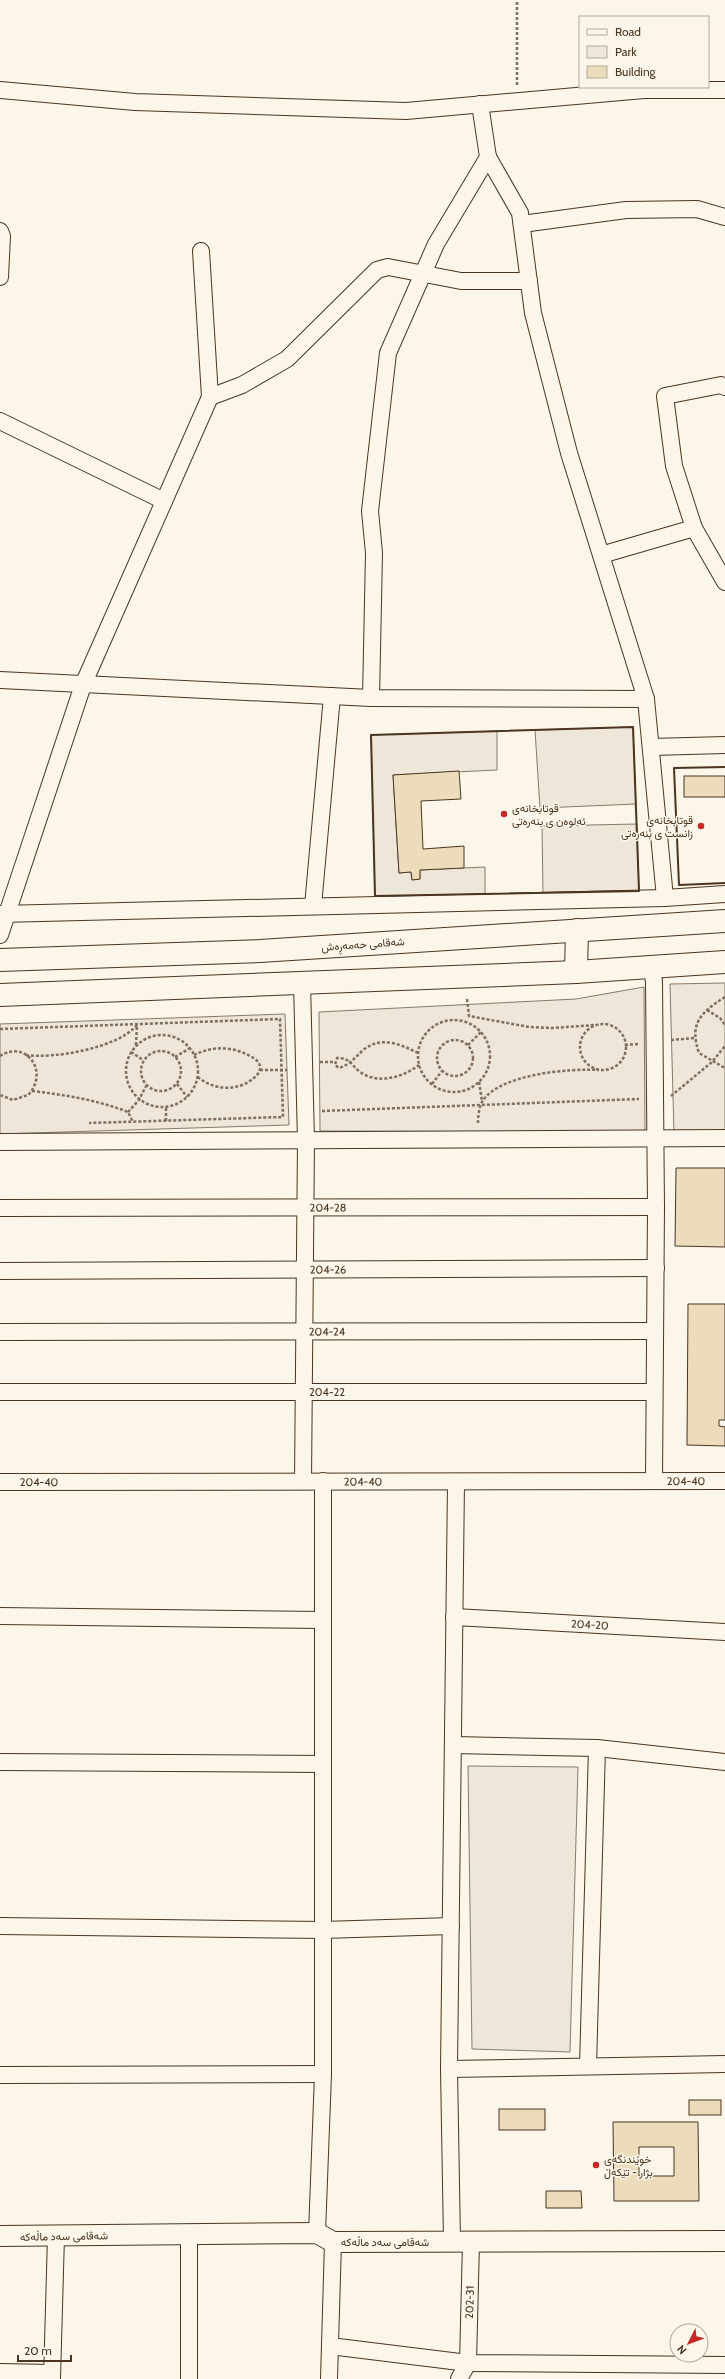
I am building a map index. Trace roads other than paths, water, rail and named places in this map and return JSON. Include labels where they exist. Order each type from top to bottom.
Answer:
[{"type":"highway","name":"شەقامی حەمەڕەش","points":[[0,960],[260,951],[725,921]]},
{"type":"highway","points":[[576,972],[577,930]]},
{"type":"highway","points":[[0,995],[576,972],[725,962]]},
{"type":"street","points":[[0,90],[135,102],[398,111],[644,90],[725,90]]},
{"type":"street","points":[[480,104],[488,157],[520,213],[533,313],[569,453],[646,699],[665,898]]},
{"type":"street","points":[[370,698],[374,553],[370,511],[388,353],[436,244],[488,157]]},
{"type":"street","points":[[522,224],[626,210],[697,209],[725,217]]},
{"type":"street","points":[[0,231],[2,236],[0,277]]},
{"type":"street","points":[[0,935],[4,914],[83,686],[210,397],[201,251]]},
{"type":"street","points":[[210,397],[242,385],[287,359],[377,270],[388,267],[423,273],[442,279],[461,281],[529,281]]},
{"type":"street","points":[[725,386],[721,384],[665,396],[674,466],[694,528],[725,582]]},
{"type":"street","points":[[0,421],[164,501]]},
{"type":"street","points":[[601,555],[694,528]]},
{"type":"street","points":[[0,680],[83,686],[370,698],[646,699]]},
{"type":"street","points":[[313,906],[332,696]]},
{"type":"street","points":[[651,747],[725,745]]},
{"type":"street","points":[[4,914],[665,898],[725,894]]},
{"type":"street","points":[[652,967],[655,1041],[656,1138],[654,1481]]},
{"type":"street","points":[[302,982],[306,1112],[303,1481]]},
{"type":"street","points":[[0,1142],[725,1138]]},
{"type":"street","name":"204-28","points":[[0,1208],[656,1207]]},
{"type":"street","name":"204-26","points":[[0,1271],[656,1268]]},
{"type":"street","name":"204-24","points":[[0,1332],[655,1331]]},
{"type":"street","name":"204-22","points":[[0,1392],[654,1392]]},
{"type":"street","points":[[323,1481],[323,2074],[325,2237],[330,2346],[329,2379]]},
{"type":"street","name":"204-40","points":[[0,1482],[725,1481]]},
{"type":"street","name":"202-31","points":[[456,1482],[449,2069],[468,2363]]},
{"type":"street","points":[[0,1616],[323,1620]]},
{"type":"street","name":"204-20","points":[[454,1618],[725,1632]]},
{"type":"street","points":[[454,1745],[597,1748],[725,1762]]},
{"type":"street","points":[[588,2066],[597,1748]]},
{"type":"street","points":[[0,1762],[323,1764]]},
{"type":"street","points":[[0,1926],[323,1930],[451,1926]]},
{"type":"street","points":[[449,2069],[725,2064]]},
{"type":"street","points":[[0,2075],[323,2074]]},
{"type":"street","points":[[189,2234],[189,2379]]},
{"type":"street","name":"شەقامی سەد ماڵەکە","points":[[0,2236],[189,2234],[461,2242],[725,2242]]},
{"type":"street","points":[[0,2372],[52,2376],[56,2236]]},
{"type":"street","points":[[330,2346],[468,2363],[725,2365]]},
{"type":"street","points":[[459,2379],[468,2363]]},
{"type":"place","name":"قوتابخانەی ئەلوەن ی بنەرەتی","points":[[504,814]]},
{"type":"place","name":"قوتابخانەی زانست ی بنەرەتی","points":[[701,826]]},
{"type":"place","name":"خوێندنگەی بژار - تێکەڵ","points":[[596,2165]]}]
